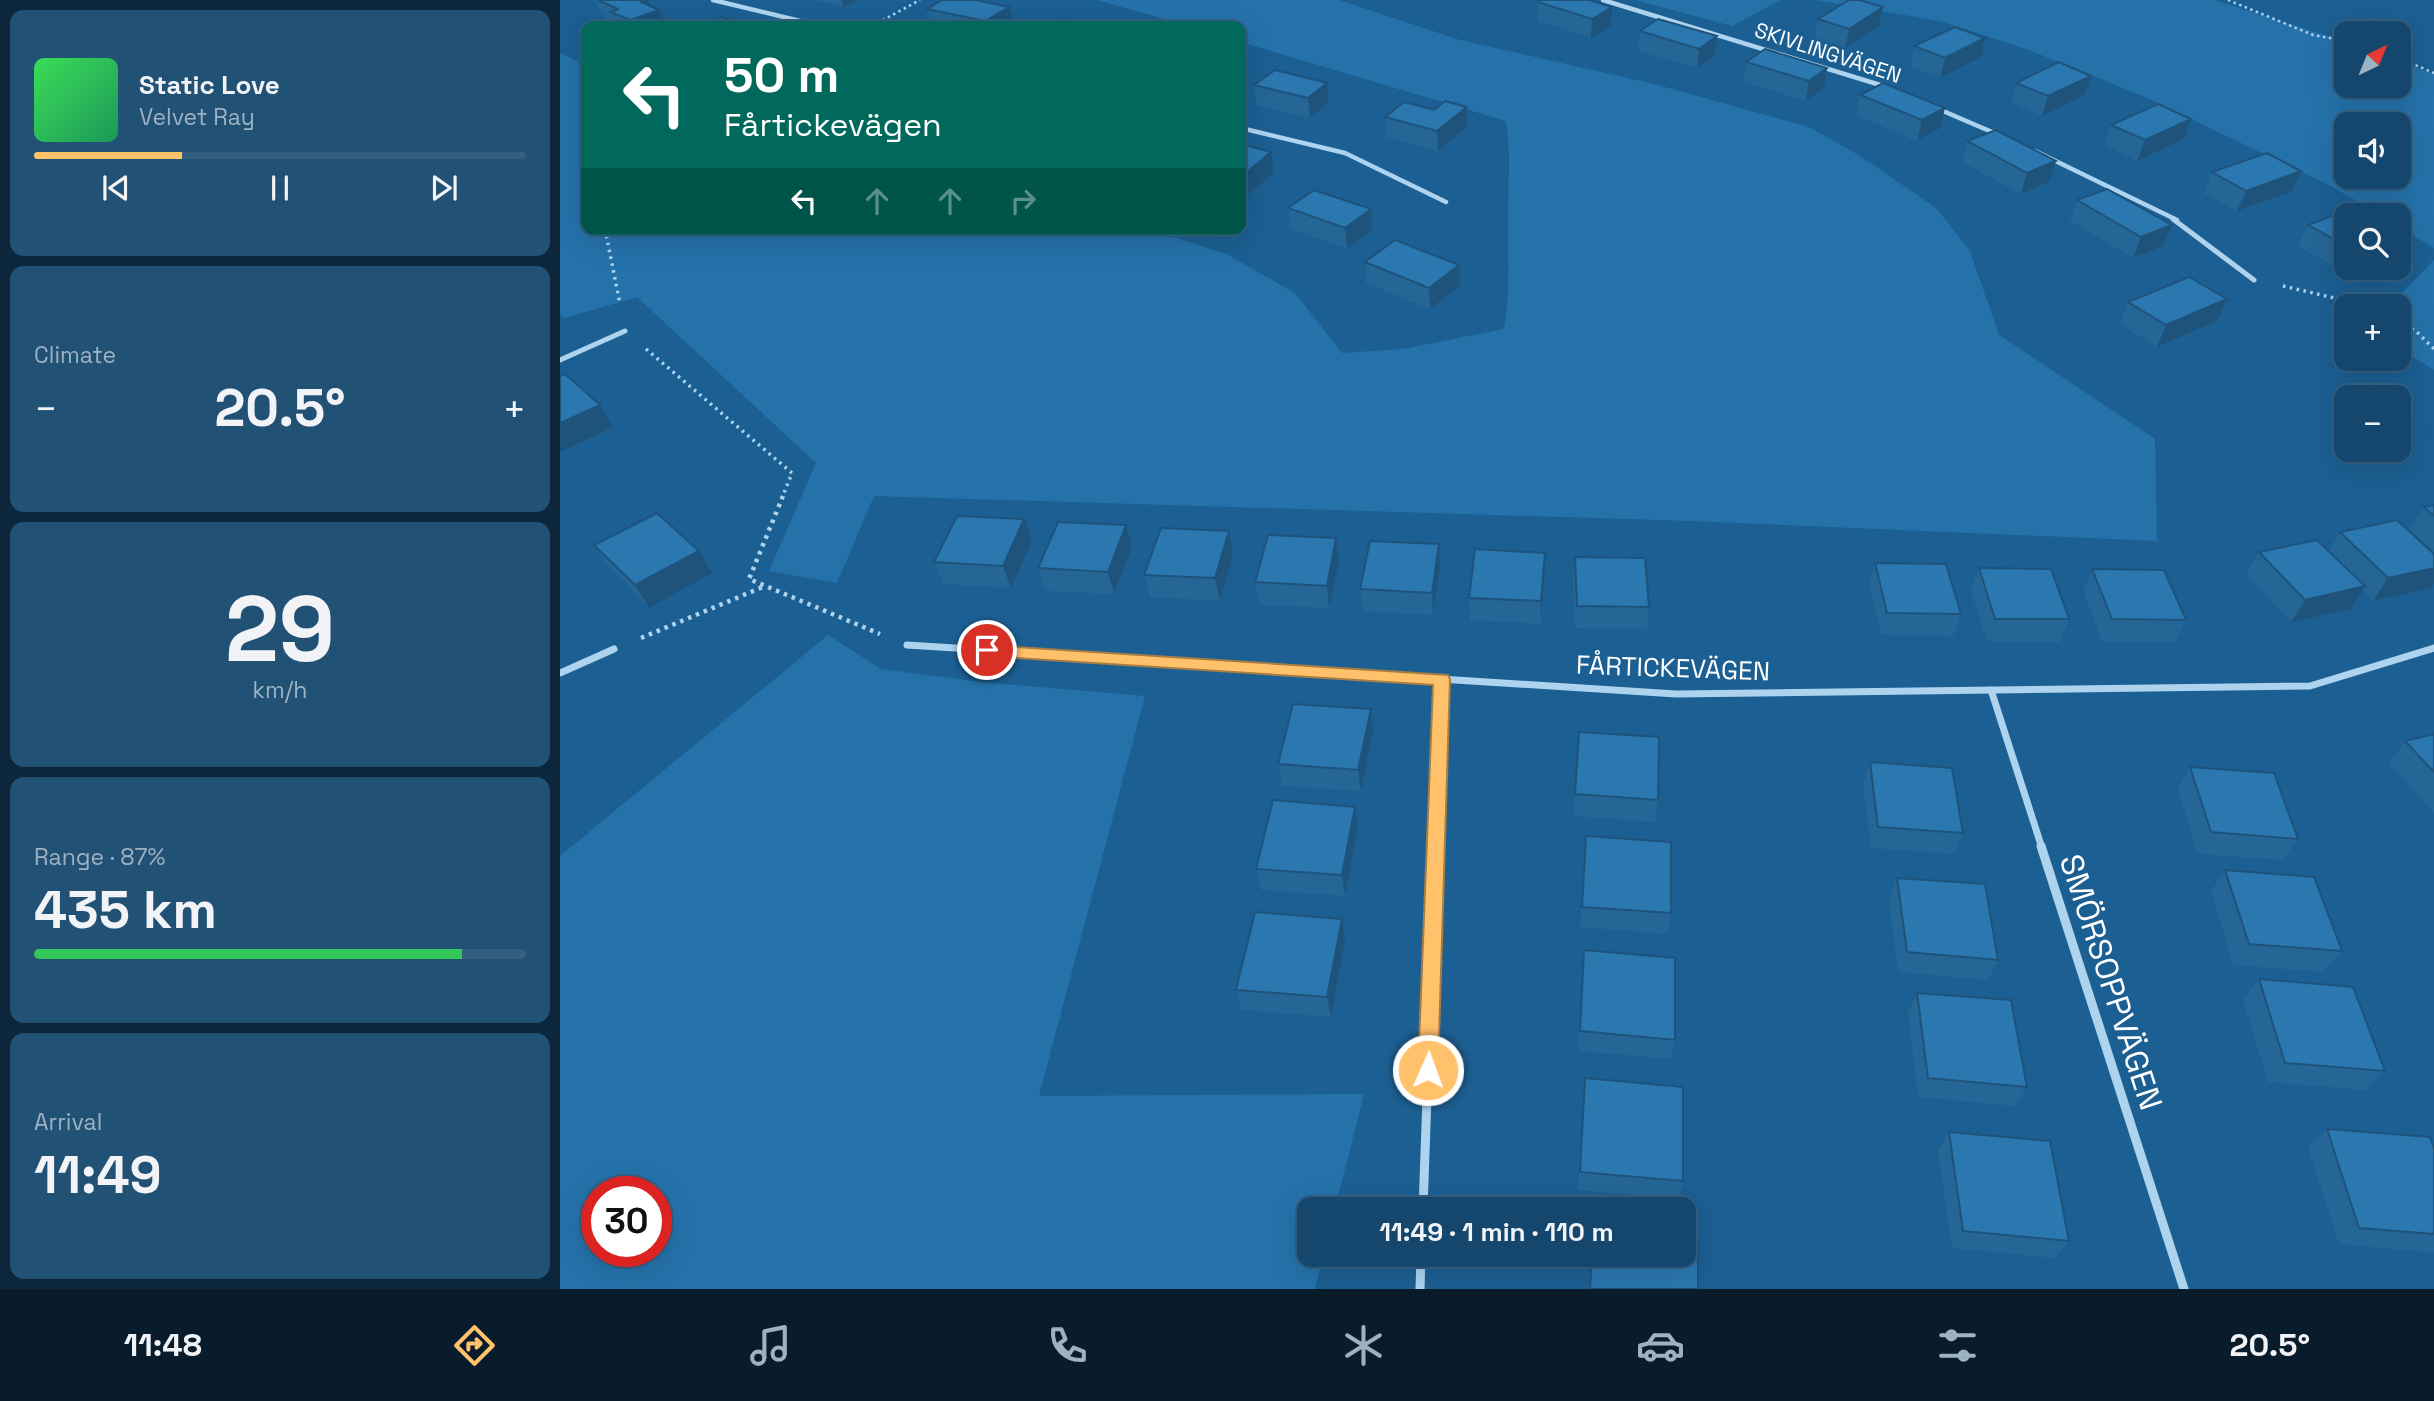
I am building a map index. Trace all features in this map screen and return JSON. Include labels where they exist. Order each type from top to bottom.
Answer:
[{"type":"street","points":[[713,0],[800,21]]},
{"type":"street","name":"SKIVLINGVÄGEN","points":[[1603,0],[1869,79],[1895,90]]},
{"type":"street","points":[[1933,107],[2010,140]]},
{"type":"street","points":[[1246,129],[1345,153],[1446,202]]},
{"type":"street","points":[[2022,146],[2086,174],[2176,220],[2254,280]]},
{"type":"street","points":[[560,360],[625,331]]},
{"type":"street","name":"FÅRTICKEVÄGEN","points":[[907,645],[1676,694],[2310,687],[2434,648]]},
{"type":"street","points":[[560,673],[614,649]]},
{"type":"street","points":[[1423,1197],[1442,679]]},
{"type":"street","name":"SMÖRSOPPVÄGEN","points":[[1991,690],[2183,1289]]},
{"type":"street","points":[[1420,1289],[1421,1267]]},
{"type":"path","points":[[881,21],[920,0]]},
{"type":"path","points":[[2228,0],[2313,35],[2334,39]]},
{"type":"path","points":[[2412,64],[2434,73]]},
{"type":"path","points":[[606,235],[625,331],[792,473],[749,579],[907,645]]},
{"type":"path","points":[[2254,280],[2334,298]]},
{"type":"path","points":[[2411,328],[2434,349]]},
{"type":"path","points":[[614,649],[766,586]]},
{"type":"shaded area","points":[[1097,0],[1339,0],[1460,40],[1654,84],[1809,127],[1862,157],[1936,208],[1970,251],[1999,335],[2155,439],[2157,541],[1692,521],[874,496],[837,583],[769,571],[816,463],[637,297],[565,318],[560,315],[560,53],[581,63],[581,235],[1167,235],[1226,254],[1295,293],[1342,353],[1403,349],[1504,329],[1508,280],[1509,162],[1506,121],[1246,43],[1246,21],[1172,21]]},
{"type":"shaded area","points":[[1635,0],[1781,0],[1732,26]]},
{"type":"shaded area","points":[[1815,0],[2214,0],[2334,38],[2334,98],[2412,98],[2412,66],[2434,74],[2434,248],[2411,234],[2411,203],[2360,203],[2336,189],[2411,189],[2411,112],[2334,112],[2334,188],[2143,96],[2029,50],[1940,21]]},
{"type":"shaded area","points":[[2434,260],[2434,370],[2411,356],[2411,294],[2401,294]]},
{"type":"shaded area","points":[[828,635],[881,669],[981,682],[1145,696],[1039,1096],[1364,1094],[1338,1197],[1297,1197],[1297,1267],[1320,1267],[1315,1289],[560,1289],[560,856]]},
{"type":"building","points":[[598,0],[645,0],[641,2],[659,10],[630,20],[611,12],[618,9]]},
{"type":"building","points":[[942,0],[975,0],[1009,7],[985,21],[927,9]]},
{"type":"building","points":[[1589,0],[1612,7],[1592,19],[1538,2]]},
{"type":"building","points":[[1849,0],[1883,7],[1849,29],[1818,19]]},
{"type":"building","points":[[720,17],[737,21],[711,21]]},
{"type":"building","points":[[1658,19],[1717,36],[1699,49],[1640,31]]},
{"type":"building","points":[[1955,27],[1985,38],[1945,58],[1914,46]]},
{"type":"building","points":[[1765,49],[1827,68],[1809,81],[1746,62]]},
{"type":"building","points":[[2059,62],[2091,76],[2048,96],[2016,83]]},
{"type":"building","points":[[1275,70],[1327,83],[1308,98],[1254,85]]},
{"type":"building","points":[[1883,83],[1945,108],[1922,120],[1860,95]]},
{"type":"building","points":[[1445,101],[1467,107],[1437,131],[1385,117],[1404,102],[1434,110]]},
{"type":"building","points":[[2158,104],[2191,119],[2145,140],[2111,125]]},
{"type":"building","points":[[1996,130],[2056,161],[2027,173],[1967,141]]},
{"type":"building","points":[[1246,145],[1271,152],[1246,173]]},
{"type":"building","points":[[2267,153],[2301,171],[2246,191],[2212,172]]},
{"type":"building","points":[[2107,189],[2172,225],[2141,237],[2077,200]]},
{"type":"building","points":[[1314,190],[1371,209],[1345,228],[1288,208]]},
{"type":"building","points":[[2334,215],[2334,239],[2308,225]]},
{"type":"building","points":[[1395,240],[1459,265],[1429,288],[1365,262]]},
{"type":"building","points":[[2189,277],[2227,299],[2166,325],[2128,302]]},
{"type":"building","points":[[565,374],[600,405],[560,423],[560,376]]},
{"type":"building","points":[[2434,505],[2434,516],[2424,507]]},
{"type":"building","points":[[657,513],[699,551],[635,585],[594,545]]},
{"type":"building","points":[[957,516],[1024,519],[1003,566],[934,562]]},
{"type":"building","points":[[2397,520],[2434,554],[2434,568],[2388,578],[2340,532]]},
{"type":"building","points":[[1058,522],[1126,525],[1108,572],[1038,568]]},
{"type":"building","points":[[1161,528],[1229,531],[1215,578],[1144,575]]},
{"type":"building","points":[[1268,535],[1336,538],[1327,586],[1255,582]]},
{"type":"building","points":[[2317,540],[2365,586],[2305,600],[2259,552]]},
{"type":"building","points":[[1370,541],[1439,544],[1432,593],[1360,589]]},
{"type":"building","points":[[1475,549],[1545,553],[1541,601],[1469,598]]},
{"type":"building","points":[[1575,557],[1645,558],[1649,607],[1577,606]]},
{"type":"building","points":[[1875,563],[1946,564],[1961,614],[1887,613]]},
{"type":"building","points":[[1979,568],[2051,569],[2069,619],[1995,619]]},
{"type":"building","points":[[2092,569],[2164,570],[2186,620],[2112,619]]},
{"type":"building","points":[[1293,704],[1371,709],[1358,770],[1278,764]]},
{"type":"building","points":[[1579,732],[1659,737],[1658,800],[1575,794]]},
{"type":"building","points":[[2434,734],[2434,772],[2405,741]]},
{"type":"building","points":[[1870,762],[1952,768],[1963,833],[1878,827]]},
{"type":"building","points":[[2190,767],[2274,773],[2298,839],[2211,832]]},
{"type":"building","points":[[1273,800],[1355,807],[1342,875],[1256,869]]},
{"type":"building","points":[[1586,836],[1671,842],[1671,913],[1582,907]]},
{"type":"building","points":[[2225,870],[2314,877],[2342,951],[2249,944]]},
{"type":"building","points":[[1897,878],[1985,884],[1998,960],[1907,952]]},
{"type":"building","points":[[1255,912],[1342,919],[1327,997],[1236,990]]},
{"type":"building","points":[[1584,950],[1675,958],[1675,1040],[1580,1031]]},
{"type":"building","points":[[2259,979],[2353,987],[2385,1071],[2285,1063]]},
{"type":"building","points":[[1917,993],[2011,1000],[2027,1087],[1928,1078]]},
{"type":"building","points":[[1585,1078],[1683,1087],[1683,1181],[1580,1172]]},
{"type":"building","points":[[2327,1129],[2430,1137],[2434,1148],[2434,1234],[2359,1228]]},
{"type":"building","points":[[1949,1132],[2050,1141],[2069,1241],[1963,1231]]},
{"type":"building","points":[[1698,1242],[1698,1289],[1590,1289],[1591,1267],[1696,1267]]},
{"type":"route","points":[[987,650],[1442,679],[1428,1070]]}]
